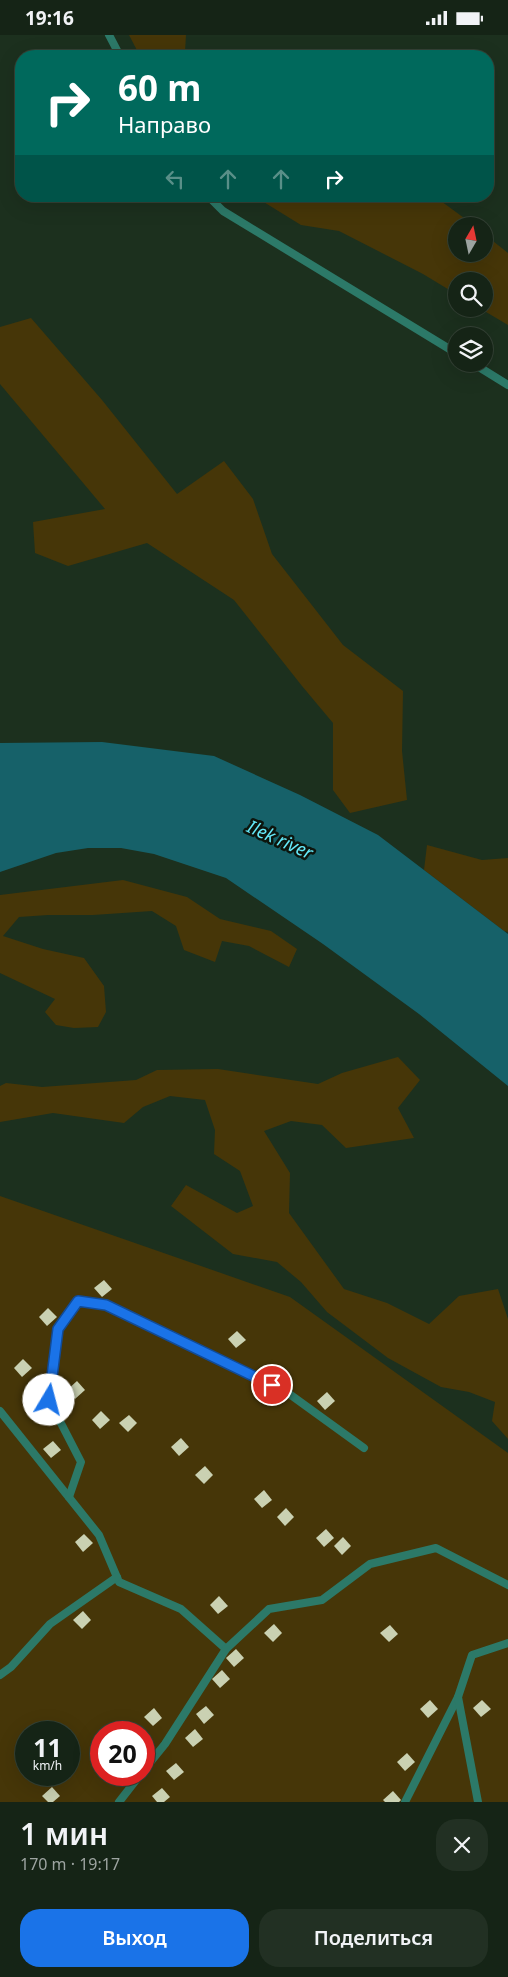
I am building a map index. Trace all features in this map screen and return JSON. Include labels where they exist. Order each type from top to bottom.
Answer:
[{"type":"lane","points":[[108,35],[117,50]]},
{"type":"lane","points":[[214,202],[224,211],[448,348]]},
{"type":"lane","points":[[487,372],[508,385]]},
{"type":"lane","points":[[69,1497],[81,1462],[49,1400],[58,1329],[78,1301],[106,1305],[288,1393],[364,1448]]},
{"type":"lane","points":[[0,1411],[99,1535],[119,1582],[182,1609],[226,1649]]},
{"type":"lane","points":[[155,1756],[226,1649],[269,1609],[322,1599],[370,1565],[436,1548],[508,1585]]},
{"type":"lane","points":[[0,1675],[11,1667],[50,1624],[116,1577]]},
{"type":"lane","points":[[405,1802],[458,1697],[472,1655],[508,1643]]},
{"type":"lane","points":[[458,1697],[478,1802]]},
{"type":"lane","points":[[119,1802],[131,1786]]},
{"type":"shaded area","points":[[129,35],[186,35],[185,50],[137,50]]},
{"type":"shaded area","points":[[264,202],[442,202],[463,217],[448,217],[448,263],[492,263],[493,241],[508,253],[508,325],[493,316],[493,272],[448,272],[448,289],[423,274],[339,231],[301,225]]},
{"type":"shaded area","points":[[31,318],[102,400],[177,494],[224,461],[253,499],[272,554],[343,645],[403,691],[402,751],[407,800],[350,813],[333,790],[333,723],[234,600],[147,543],[68,566],[35,553],[33,522],[105,509],[0,384],[0,327]]},
{"type":"shaded area","points":[[427,845],[482,860],[508,858],[508,932],[504,931],[424,870]]},
{"type":"shaded area","points":[[123,880],[187,897],[220,919],[271,931],[297,949],[289,967],[249,946],[222,941],[215,962],[184,950],[176,926],[152,911],[19,917],[3,936],[43,949],[84,958],[104,986],[106,1012],[98,1027],[74,1028],[56,1025],[45,1012],[55,999],[0,973],[0,895]]},
{"type":"shaded area","points":[[398,1057],[420,1080],[398,1108],[414,1138],[346,1148],[322,1125],[291,1121],[264,1131],[290,1173],[289,1213],[344,1289],[387,1303],[429,1324],[459,1296],[498,1289],[508,1319],[508,1439],[492,1421],[495,1402],[469,1392],[441,1387],[388,1358],[327,1312],[301,1282],[277,1262],[233,1254],[171,1206],[186,1185],[237,1213],[253,1206],[240,1171],[214,1154],[215,1130],[205,1100],[170,1096],[143,1107],[124,1123],[53,1113],[0,1122],[0,1086],[6,1083],[42,1087],[136,1080],[157,1070],[218,1069],[318,1084],[342,1073]]},
{"type":"shaded area","points":[[0,1196],[290,1297],[508,1453],[508,1802],[0,1802]]},
{"type":"water","name":"Ilek river","points":[[102,742],[214,756],[300,795],[378,835],[508,934],[508,1086],[419,1014],[323,944],[226,878],[154,854],[121,848],[88,848],[56,853],[0,872],[0,743]]},
{"type":"building","points":[[104,1280],[112,1289],[102,1297],[94,1288]]},
{"type":"building","points":[[48,1308],[57,1317],[47,1326],[39,1317]]},
{"type":"building","points":[[237,1331],[246,1340],[236,1348],[228,1339]]},
{"type":"building","points":[[23,1359],[32,1368],[22,1377],[14,1368]]},
{"type":"building","points":[[77,1381],[85,1390],[75,1399],[67,1390]]},
{"type":"building","points":[[64,1390],[73,1398],[63,1407],[55,1398]]},
{"type":"building","points":[[327,1392],[335,1401],[325,1410],[317,1401]]},
{"type":"building","points":[[101,1411],[110,1420],[100,1429],[92,1420]]},
{"type":"building","points":[[129,1415],[137,1423],[128,1432],[119,1423]]},
{"type":"building","points":[[181,1438],[189,1447],[179,1456],[171,1447]]},
{"type":"building","points":[[53,1441],[61,1450],[51,1458],[43,1449]]},
{"type":"building","points":[[205,1466],[213,1475],[204,1484],[195,1475]]},
{"type":"building","points":[[264,1490],[272,1500],[262,1508],[254,1499]]},
{"type":"building","points":[[286,1508],[294,1517],[285,1526],[277,1517]]},
{"type":"building","points":[[326,1529],[334,1538],[324,1547],[316,1538]]},
{"type":"building","points":[[84,1534],[93,1543],[83,1552],[75,1542]]},
{"type":"building","points":[[343,1537],[351,1546],[342,1555],[334,1546]]},
{"type":"building","points":[[219,1596],[228,1606],[218,1614],[210,1605]]},
{"type":"building","points":[[83,1611],[91,1620],[82,1629],[73,1620]]},
{"type":"building","points":[[274,1624],[282,1633],[273,1642],[264,1633]]},
{"type":"building","points":[[390,1625],[398,1634],[389,1642],[380,1633]]},
{"type":"building","points":[[236,1649],[244,1658],[234,1667],[226,1658]]},
{"type":"building","points":[[222,1670],[230,1679],[220,1688],[212,1679]]},
{"type":"building","points":[[430,1700],[438,1709],[428,1718],[420,1709]]},
{"type":"building","points":[[482,1700],[491,1709],[481,1717],[473,1708]]},
{"type":"building","points":[[206,1706],[214,1715],[204,1724],[196,1714]]},
{"type":"building","points":[[154,1708],[162,1718],[155,1724],[155,1721],[148,1721],[144,1717]]},
{"type":"building","points":[[195,1729],[203,1739],[193,1747],[185,1738]]},
{"type":"building","points":[[407,1753],[415,1762],[405,1771],[397,1762]]},
{"type":"building","points":[[176,1763],[184,1772],[174,1780],[166,1771]]},
{"type":"building","points":[[52,1787],[60,1796],[53,1802],[48,1802],[42,1796]]},
{"type":"building","points":[[162,1788],[170,1797],[164,1802],[157,1802],[152,1796]]},
{"type":"building","points":[[393,1791],[401,1800],[399,1802],[385,1802],[383,1800]]},
{"type":"route","points":[[49,1400],[58,1329],[78,1301],[106,1305],[272,1385]]}]
